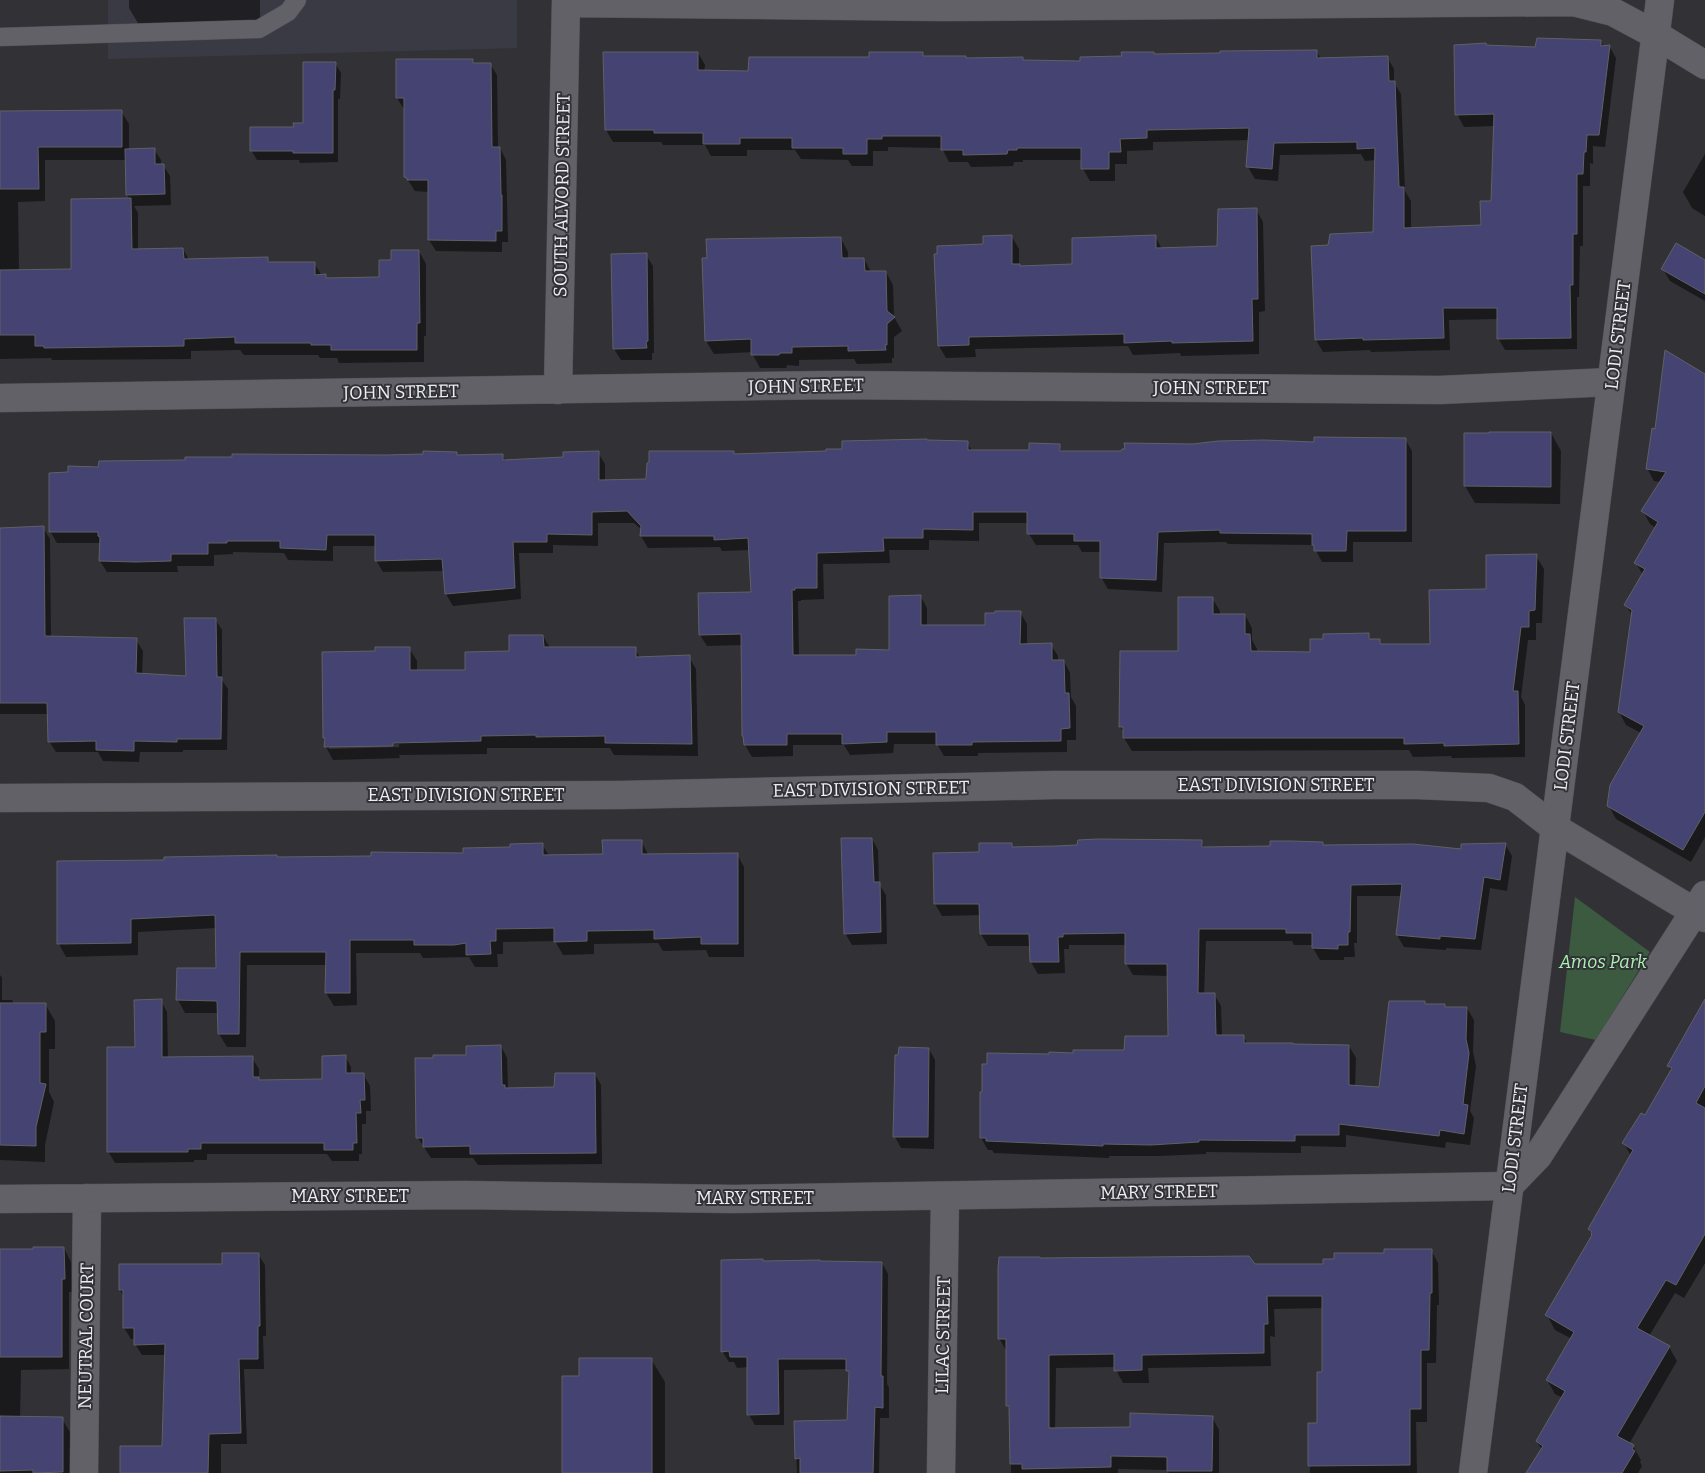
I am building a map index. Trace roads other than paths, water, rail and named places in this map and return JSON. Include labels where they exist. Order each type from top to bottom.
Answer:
[{"type":"street","name":"LODI STREET","points":[[1473,1473],[1660,0]]},
{"type":"street","points":[[566,1],[942,3],[1573,2],[1613,12],[1656,35],[1705,65]]},
{"type":"street","name":"SOUTH ALVORD STREET","points":[[558,390],[566,1]]},
{"type":"street","name":"JOHN STREET","points":[[0,398],[832,385],[1440,390],[1611,382]]},
{"type":"street","name":"EAST DIVISION STREET","points":[[0,798],[611,795],[1054,785],[1416,785],[1489,788],[1515,797],[1555,828],[1701,908]]},
{"type":"street","points":[[1509,1186],[1538,1156],[1701,908]]},
{"type":"street","name":"MARY STREET","points":[[0,1199],[464,1195],[734,1199],[1509,1186]]},
{"type":"street","name":"LILAC STREET","points":[[941,1473],[945,1196]]},
{"type":"street","name":"NEUTRAL COURT","points":[[84,1473],[87,1198]]},
{"type":"lane","points":[[0,37],[259,28],[288,12],[297,0]]},
{"type":"park label","name":"Amos Park","points":[[1603,962]]}]
